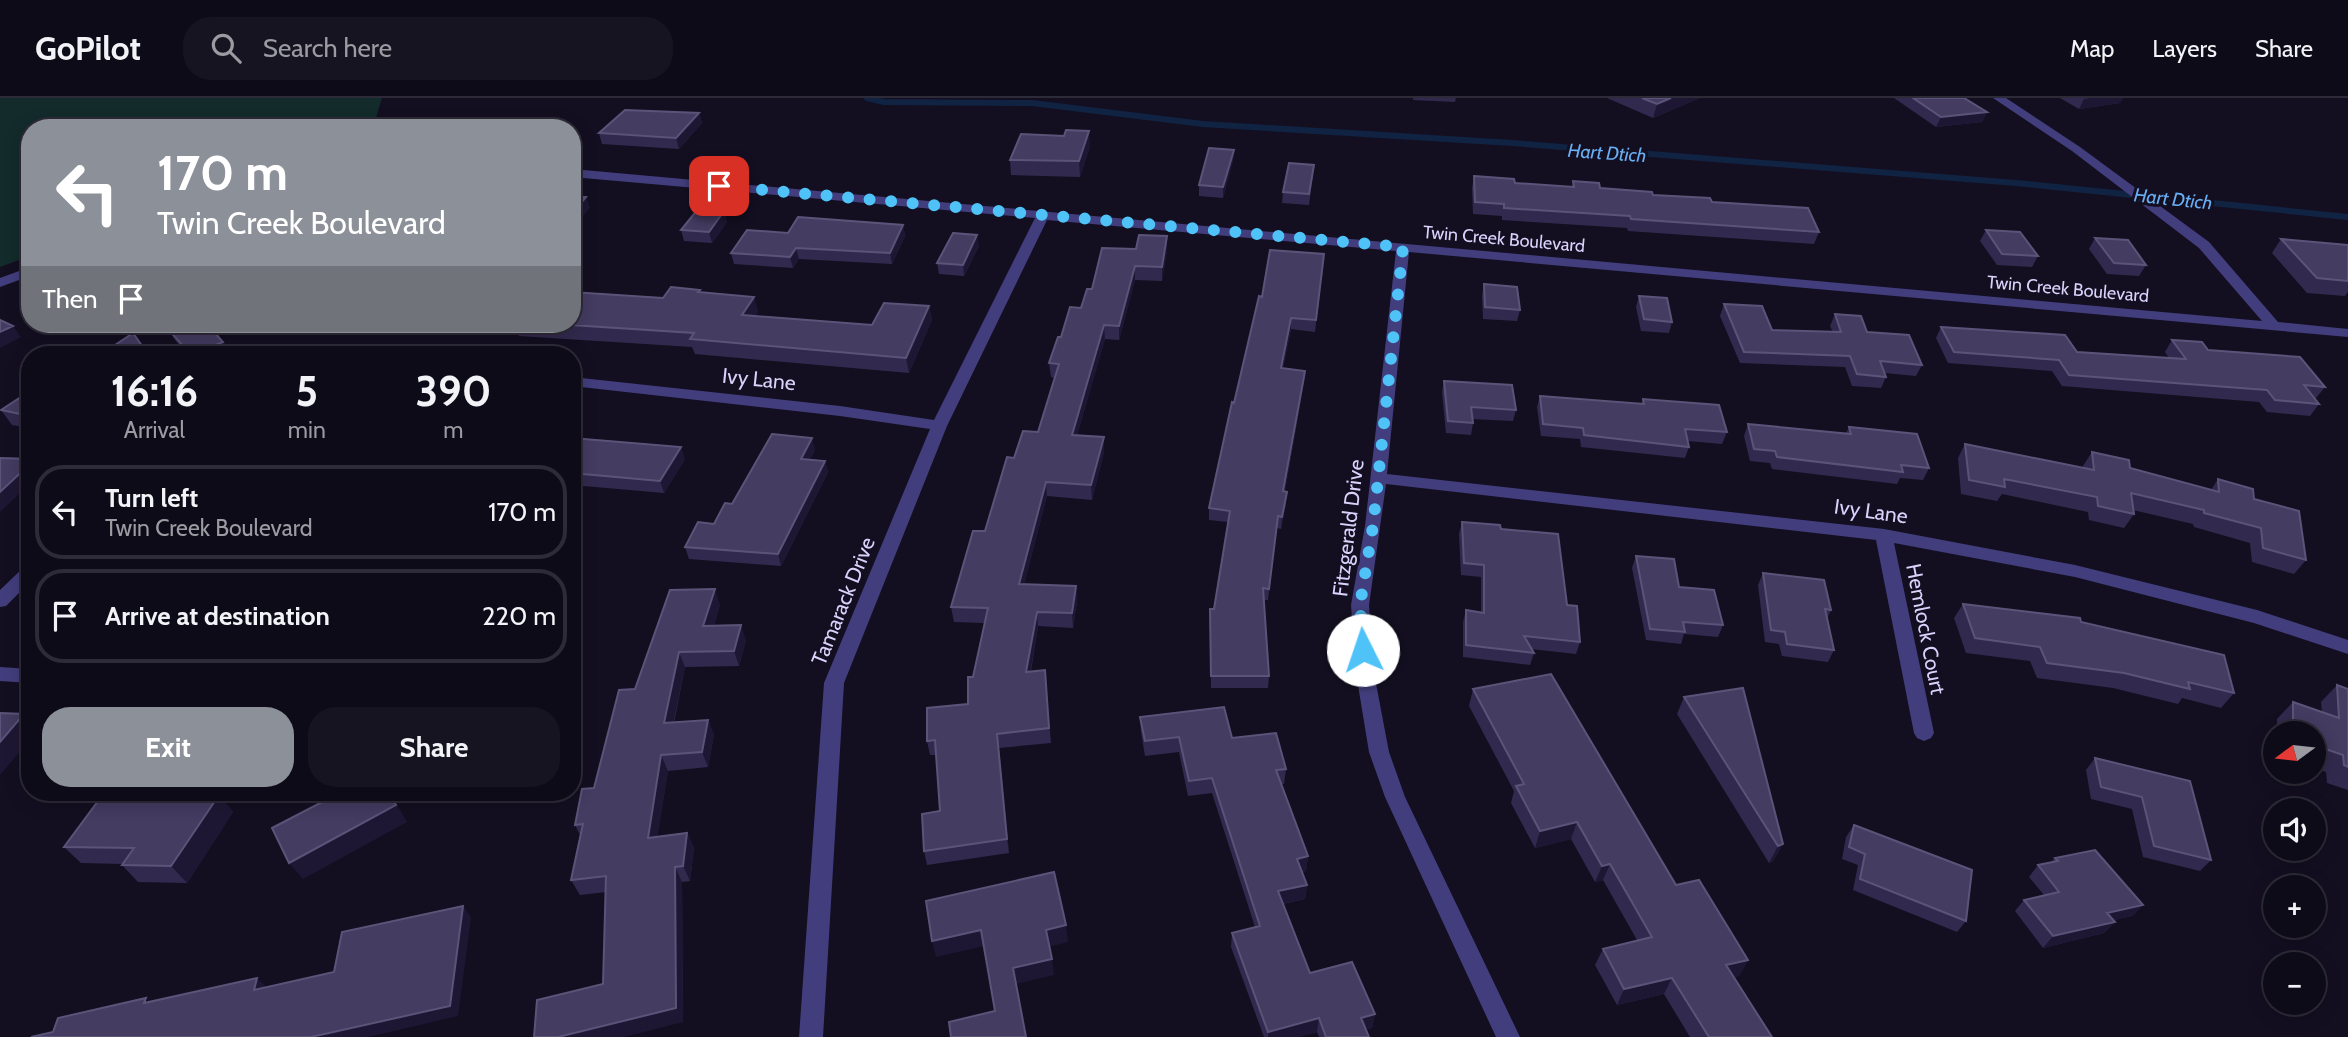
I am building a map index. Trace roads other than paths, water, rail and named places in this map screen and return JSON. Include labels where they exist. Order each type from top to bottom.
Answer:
[{"type":"street","points":[[1999,98],[2076,149],[2204,245],[2273,325]]},
{"type":"street","name":"Twin Creek Boulevard","points":[[581,174],[2348,333]]},
{"type":"street","name":"Tamarack Drive","points":[[811,1037],[834,683],[939,426],[1043,215]]},
{"type":"street","name":"Fitzgerald Drive","points":[[1403,247],[1378,478],[1360,605],[1365,673],[1376,740],[1395,797],[1508,1037]]},
{"type":"street","points":[[0,283],[21,275]]},
{"type":"street","name":"Ivy Lane","points":[[581,383],[840,411],[939,426]]},
{"type":"street","name":"Ivy Lane","points":[[1378,478],[1884,535],[2075,571],[2257,617],[2348,647]]},
{"type":"street","name":"Hemlock Court","points":[[1884,535],[1924,733]]},
{"type":"street","points":[[0,601],[21,580]]},
{"type":"street","points":[[0,674],[21,675]]},
{"type":"waterway","name":"Hart Dtich","points":[[867,98],[884,102],[1032,103],[1203,124],[1512,143],[2016,183],[2348,217]]}]
